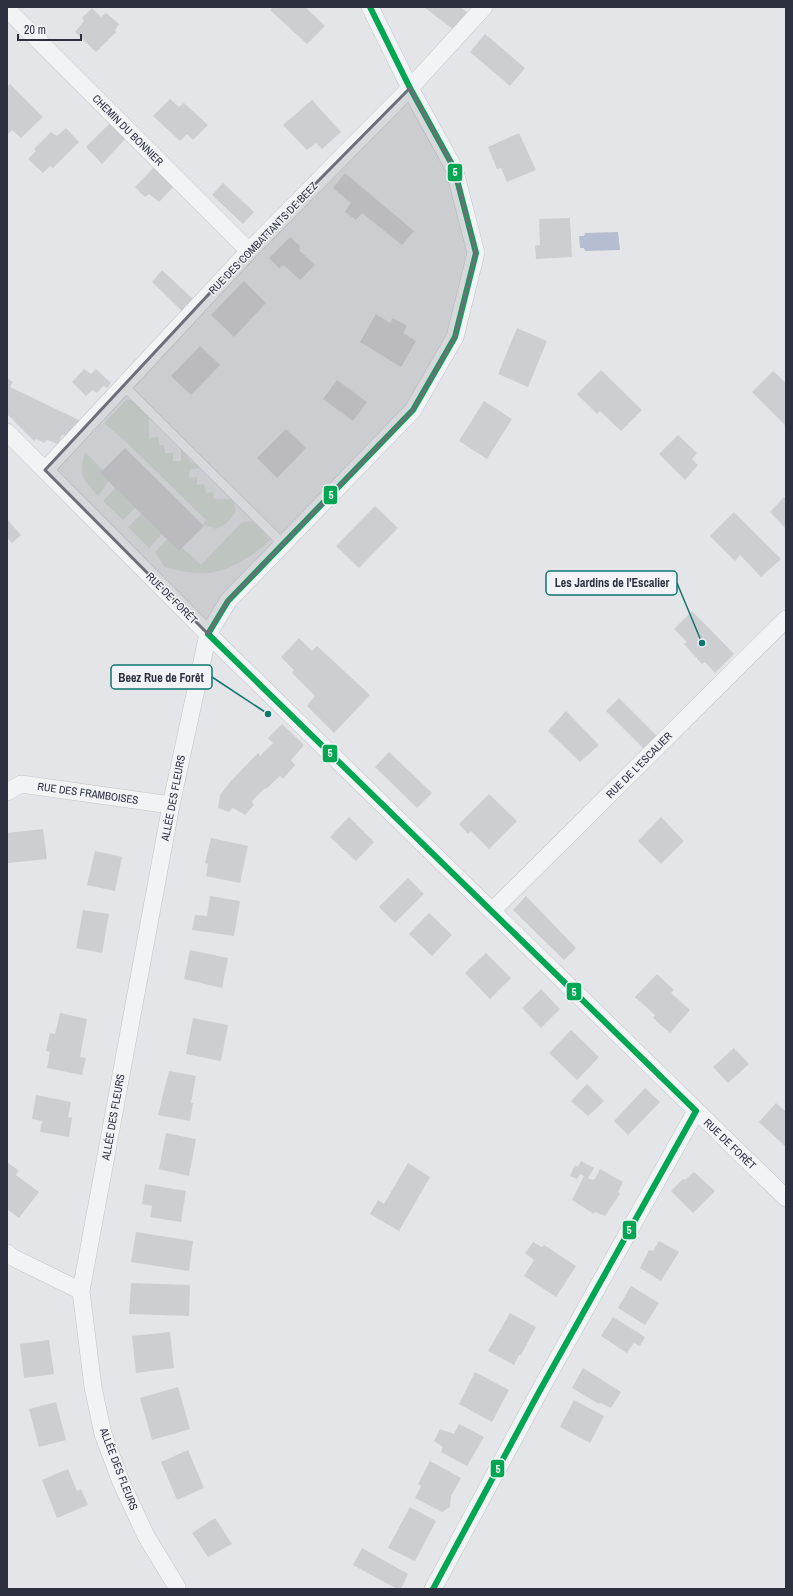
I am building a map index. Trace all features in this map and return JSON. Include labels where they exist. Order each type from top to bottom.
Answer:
[{"type":"street","name":"ALLÉE DES FLEURS","points":[[177,1587],[146,1536],[121,1482],[103,1434],[93,1387],[81,1291],[171,805],[208,634],[228,601],[413,410],[455,337],[476,253],[454,168],[410,88],[370,7]]},
{"type":"street","name":"RUE DES COMBATTANTS DE BEEZ","points":[[44,470],[248,251],[410,88],[484,7]]},
{"type":"street","name":"CHEMIN DU BONNIER","points":[[7,9],[248,251]]},
{"type":"street","name":"RUE DE FORÊT","points":[[7,432],[208,634],[786,1198]]},
{"type":"street","name":"RUE DE L'ESCALIER","points":[[492,911],[786,619]]},
{"type":"street","name":"RUE DES FRAMBOISES","points":[[7,792],[21,784],[171,805]]},
{"type":"street","points":[[433,1589],[539,1392],[696,1111]]},
{"type":"street","points":[[7,1253],[12,1257],[81,1291]]},
{"type":"lane","points":[[123,385],[283,544]]},
{"type":"highlighted area","points":[[410,88],[454,168],[476,253],[455,337],[413,410],[228,601],[208,634],[45,470],[249,251]]},
{"type":"shaded area","points":[[134,399],[149,413],[149,438],[158,437],[159,445],[164,445],[165,453],[173,453],[173,461],[181,461],[181,445],[191,462],[206,468],[190,469],[189,478],[197,477],[197,485],[204,484],[206,493],[213,492],[214,499],[233,499],[236,512],[226,524],[216,529],[203,524],[206,520],[127,443],[104,423],[126,400]]},
{"type":"shaded area","points":[[85,452],[111,478],[98,496],[88,485],[83,476],[82,467]]},
{"type":"shaded area","points":[[118,485],[138,505],[123,520],[103,501]]},
{"type":"shaded area","points":[[144,511],[165,531],[149,548],[128,527]]},
{"type":"shaded area","points":[[252,521],[270,540],[249,557],[234,566],[217,572],[192,573],[165,567],[155,552],[170,536],[201,565],[242,522]]},
{"type":"water","points":[[618,232],[620,250],[585,251],[584,248],[580,248],[579,236],[584,236],[585,233]]},
{"type":"building","points":[[273,7],[305,7],[325,26],[307,44],[270,10]]},
{"type":"building","points":[[424,7],[460,7],[467,12],[454,30]]},
{"type":"building","points":[[92,8],[101,17],[106,13],[119,24],[115,30],[116,32],[96,52],[75,32],[84,21],[82,18]]},
{"type":"building","points":[[485,34],[525,68],[510,86],[470,52]]},
{"type":"building","points":[[10,84],[43,117],[21,138],[12,130],[7,135],[7,87]]},
{"type":"building","points":[[170,99],[179,107],[184,103],[208,125],[193,140],[187,134],[180,141],[153,116]]},
{"type":"building","points":[[312,100],[341,132],[322,149],[316,143],[307,150],[283,125]]},
{"type":"building","points":[[111,122],[127,137],[102,164],[86,147]]},
{"type":"building","points":[[66,128],[79,142],[53,168],[50,166],[43,173],[28,159],[36,151],[34,149],[51,132],[57,136]]},
{"type":"building","points":[[519,133],[536,170],[507,182],[501,168],[497,169],[488,147]]},
{"type":"building","points":[[156,165],[175,185],[159,202],[149,194],[145,197],[135,187]]},
{"type":"building","points":[[345,173],[414,231],[402,245],[362,213],[356,220],[345,212],[351,203],[333,188]]},
{"type":"building","points":[[223,183],[254,212],[243,224],[212,195]]},
{"type":"building","points":[[570,218],[572,257],[536,259],[535,246],[540,245],[539,219]]},
{"type":"building","points":[[290,237],[300,246],[299,250],[315,265],[300,280],[284,265],[279,268],[269,258]]},
{"type":"building","points":[[162,270],[194,300],[183,312],[152,282]]},
{"type":"building","points":[[244,281],[266,303],[234,337],[211,315]]},
{"type":"building","points":[[376,314],[390,323],[393,318],[407,326],[403,333],[416,341],[401,367],[360,342]]},
{"type":"building","points":[[517,328],[547,341],[528,387],[498,374]]},
{"type":"building","points":[[200,346],[220,365],[191,395],[171,376]]},
{"type":"building","points":[[84,369],[91,374],[96,369],[111,383],[107,388],[103,386],[97,393],[92,390],[86,396],[72,382]]},
{"type":"building","points":[[601,370],[642,410],[621,431],[600,411],[597,414],[577,394]]},
{"type":"building","points":[[773,371],[786,383],[786,426],[752,392]]},
{"type":"building","points":[[7,378],[13,382],[10,387],[81,421],[70,437],[62,435],[58,444],[47,440],[44,443],[36,439],[34,441],[7,414]]},
{"type":"building","points":[[337,380],[367,402],[353,421],[323,399]]},
{"type":"building","points":[[484,401],[512,419],[487,459],[459,441]]},
{"type":"building","points":[[286,429],[306,448],[277,478],[257,458]]},
{"type":"building","points":[[678,435],[697,453],[692,459],[698,465],[685,480],[659,454]]},
{"type":"building","points":[[125,448],[204,526],[179,551],[100,473]]},
{"type":"building","points":[[784,497],[786,499],[786,529],[770,512]]},
{"type":"building","points":[[375,506],[398,528],[359,568],[336,546]]},
{"type":"building","points":[[734,512],[781,559],[761,577],[740,555],[735,561],[710,536]]},
{"type":"building","points":[[8,520],[21,535],[12,543],[7,538]]},
{"type":"building","points":[[692,611],[734,654],[715,673],[705,662],[702,664],[684,644],[687,642],[674,629]]},
{"type":"building","points":[[299,638],[312,651],[317,646],[370,695],[334,733],[307,706],[315,696],[292,673],[294,670],[281,657]]},
{"type":"building","points":[[619,698],[660,739],[647,752],[606,711]]},
{"type":"building","points":[[566,711],[599,745],[580,762],[548,731]]},
{"type":"building","points":[[282,724],[304,745],[291,760],[295,765],[283,779],[280,776],[252,801],[254,805],[245,815],[233,808],[229,812],[218,808],[220,795],[231,781],[258,753],[260,756],[273,743],[268,738]]},
{"type":"building","points":[[389,752],[432,793],[417,808],[375,767]]},
{"type":"building","points":[[489,794],[517,821],[489,849],[471,831],[468,834],[459,824]]},
{"type":"building","points":[[349,817],[374,842],[356,861],[330,837]]},
{"type":"building","points":[[661,817],[684,841],[661,864],[638,841]]},
{"type":"building","points":[[43,829],[47,859],[8,863],[7,833]]},
{"type":"building","points":[[211,838],[248,846],[240,883],[206,876],[208,864],[205,863]]},
{"type":"building","points":[[95,851],[122,857],[115,891],[87,885]]},
{"type":"building","points":[[408,878],[424,894],[395,923],[379,907]]},
{"type":"building","points":[[210,896],[240,901],[234,936],[192,930],[195,915],[207,916]]},
{"type":"building","points":[[526,896],[576,948],[564,960],[513,910]]},
{"type":"building","points":[[83,910],[109,914],[102,953],[76,948]]},
{"type":"building","points":[[429,913],[452,935],[432,956],[409,934]]},
{"type":"building","points":[[190,950],[228,958],[222,988],[184,979]]},
{"type":"building","points":[[486,953],[511,978],[490,999],[465,973]]},
{"type":"building","points":[[657,974],[674,990],[671,993],[690,1010],[670,1033],[653,1018],[655,1015],[635,997]]},
{"type":"building","points":[[541,989],[560,1009],[541,1028],[522,1008]]},
{"type":"building","points":[[60,1013],[87,1019],[80,1057],[86,1058],[82,1075],[47,1068],[50,1052],[46,1051],[50,1033],[55,1034]]},
{"type":"building","points":[[193,1018],[228,1025],[221,1061],[186,1054]]},
{"type":"building","points":[[571,1030],[599,1057],[577,1080],[549,1053]]},
{"type":"building","points":[[734,1048],[749,1064],[728,1083],[713,1067]]},
{"type":"building","points":[[169,1071],[196,1076],[191,1103],[193,1103],[190,1121],[158,1115]]},
{"type":"building","points":[[587,1084],[604,1101],[588,1116],[571,1101]]},
{"type":"building","points":[[645,1088],[660,1102],[628,1135],[614,1121]]},
{"type":"building","points":[[36,1095],[71,1102],[68,1117],[72,1118],[69,1137],[40,1132],[42,1121],[32,1119]]},
{"type":"building","points":[[776,1103],[786,1112],[786,1147],[759,1122]]},
{"type":"building","points":[[166,1133],[196,1139],[189,1176],[159,1169]]},
{"type":"building","points":[[581,1161],[594,1168],[588,1178],[592,1180],[595,1179],[600,1169],[623,1182],[618,1192],[620,1194],[605,1216],[595,1212],[594,1214],[572,1200],[584,1176],[580,1174],[577,1179],[570,1176],[575,1165],[578,1167]]},
{"type":"building","points":[[7,1162],[19,1171],[16,1175],[39,1192],[19,1218],[7,1209]]},
{"type":"building","points":[[408,1163],[430,1177],[399,1231],[370,1214],[378,1200],[384,1204]]},
{"type":"building","points":[[694,1172],[715,1191],[693,1213],[671,1191],[683,1179],[685,1180]]},
{"type":"building","points":[[145,1184],[186,1191],[181,1222],[150,1217],[152,1206],[142,1204]]},
{"type":"building","points":[[136,1232],[193,1241],[189,1271],[131,1262]]},
{"type":"building","points":[[659,1241],[679,1252],[661,1281],[640,1268],[649,1250],[653,1251]]},
{"type":"building","points":[[533,1242],[542,1247],[544,1245],[576,1266],[556,1297],[524,1276],[534,1260],[525,1253]]},
{"type":"building","points":[[131,1283],[190,1285],[189,1316],[129,1314]]},
{"type":"building","points":[[631,1286],[659,1303],[645,1325],[618,1308]]},
{"type":"building","points":[[510,1313],[536,1327],[514,1365],[488,1351]]},
{"type":"building","points":[[613,1317],[645,1337],[640,1346],[634,1343],[627,1353],[601,1336]]},
{"type":"building","points":[[170,1332],[174,1368],[136,1373],[132,1336]]},
{"type":"building","points":[[49,1340],[54,1374],[24,1378],[20,1344]]},
{"type":"building","points":[[583,1368],[621,1392],[611,1408],[601,1403],[599,1404],[572,1388]]},
{"type":"building","points":[[475,1372],[509,1390],[492,1422],[459,1404]]},
{"type":"building","points":[[178,1387],[190,1429],[152,1440],[140,1398]]},
{"type":"building","points":[[574,1400],[604,1416],[590,1443],[560,1427]]},
{"type":"building","points":[[56,1402],[66,1440],[39,1447],[29,1409]]},
{"type":"building","points":[[459,1424],[484,1437],[467,1466],[441,1452],[443,1447],[434,1441],[440,1429],[454,1434]]},
{"type":"building","points":[[188,1450],[204,1488],[177,1500],[161,1462]]},
{"type":"building","points":[[430,1461],[461,1478],[451,1496],[450,1507],[442,1512],[415,1498],[421,1486],[418,1484]]},
{"type":"building","points":[[68,1469],[77,1491],[81,1489],[88,1505],[57,1518],[42,1480]]},
{"type":"building","points":[[410,1507],[436,1521],[415,1561],[388,1548]]},
{"type":"building","points":[[215,1518],[232,1544],[208,1557],[192,1533]]},
{"type":"building","points":[[362,1548],[408,1574],[401,1589],[397,1589],[353,1565]]},
{"type":"transit line","name":"5","points":[[208,634],[228,601],[413,410],[455,337],[476,253],[454,168],[410,88],[370,7]]},
{"type":"transit line","name":"5","points":[[208,634],[696,1111]]},
{"type":"transit line","name":"5","points":[[433,1589],[539,1392],[696,1111]]},
{"type":"place","name":"Les Jardins de l'Escalier","points":[[702,643]]},
{"type":"place","name":"Beez Rue de Forêt","points":[[268,714]]}]
